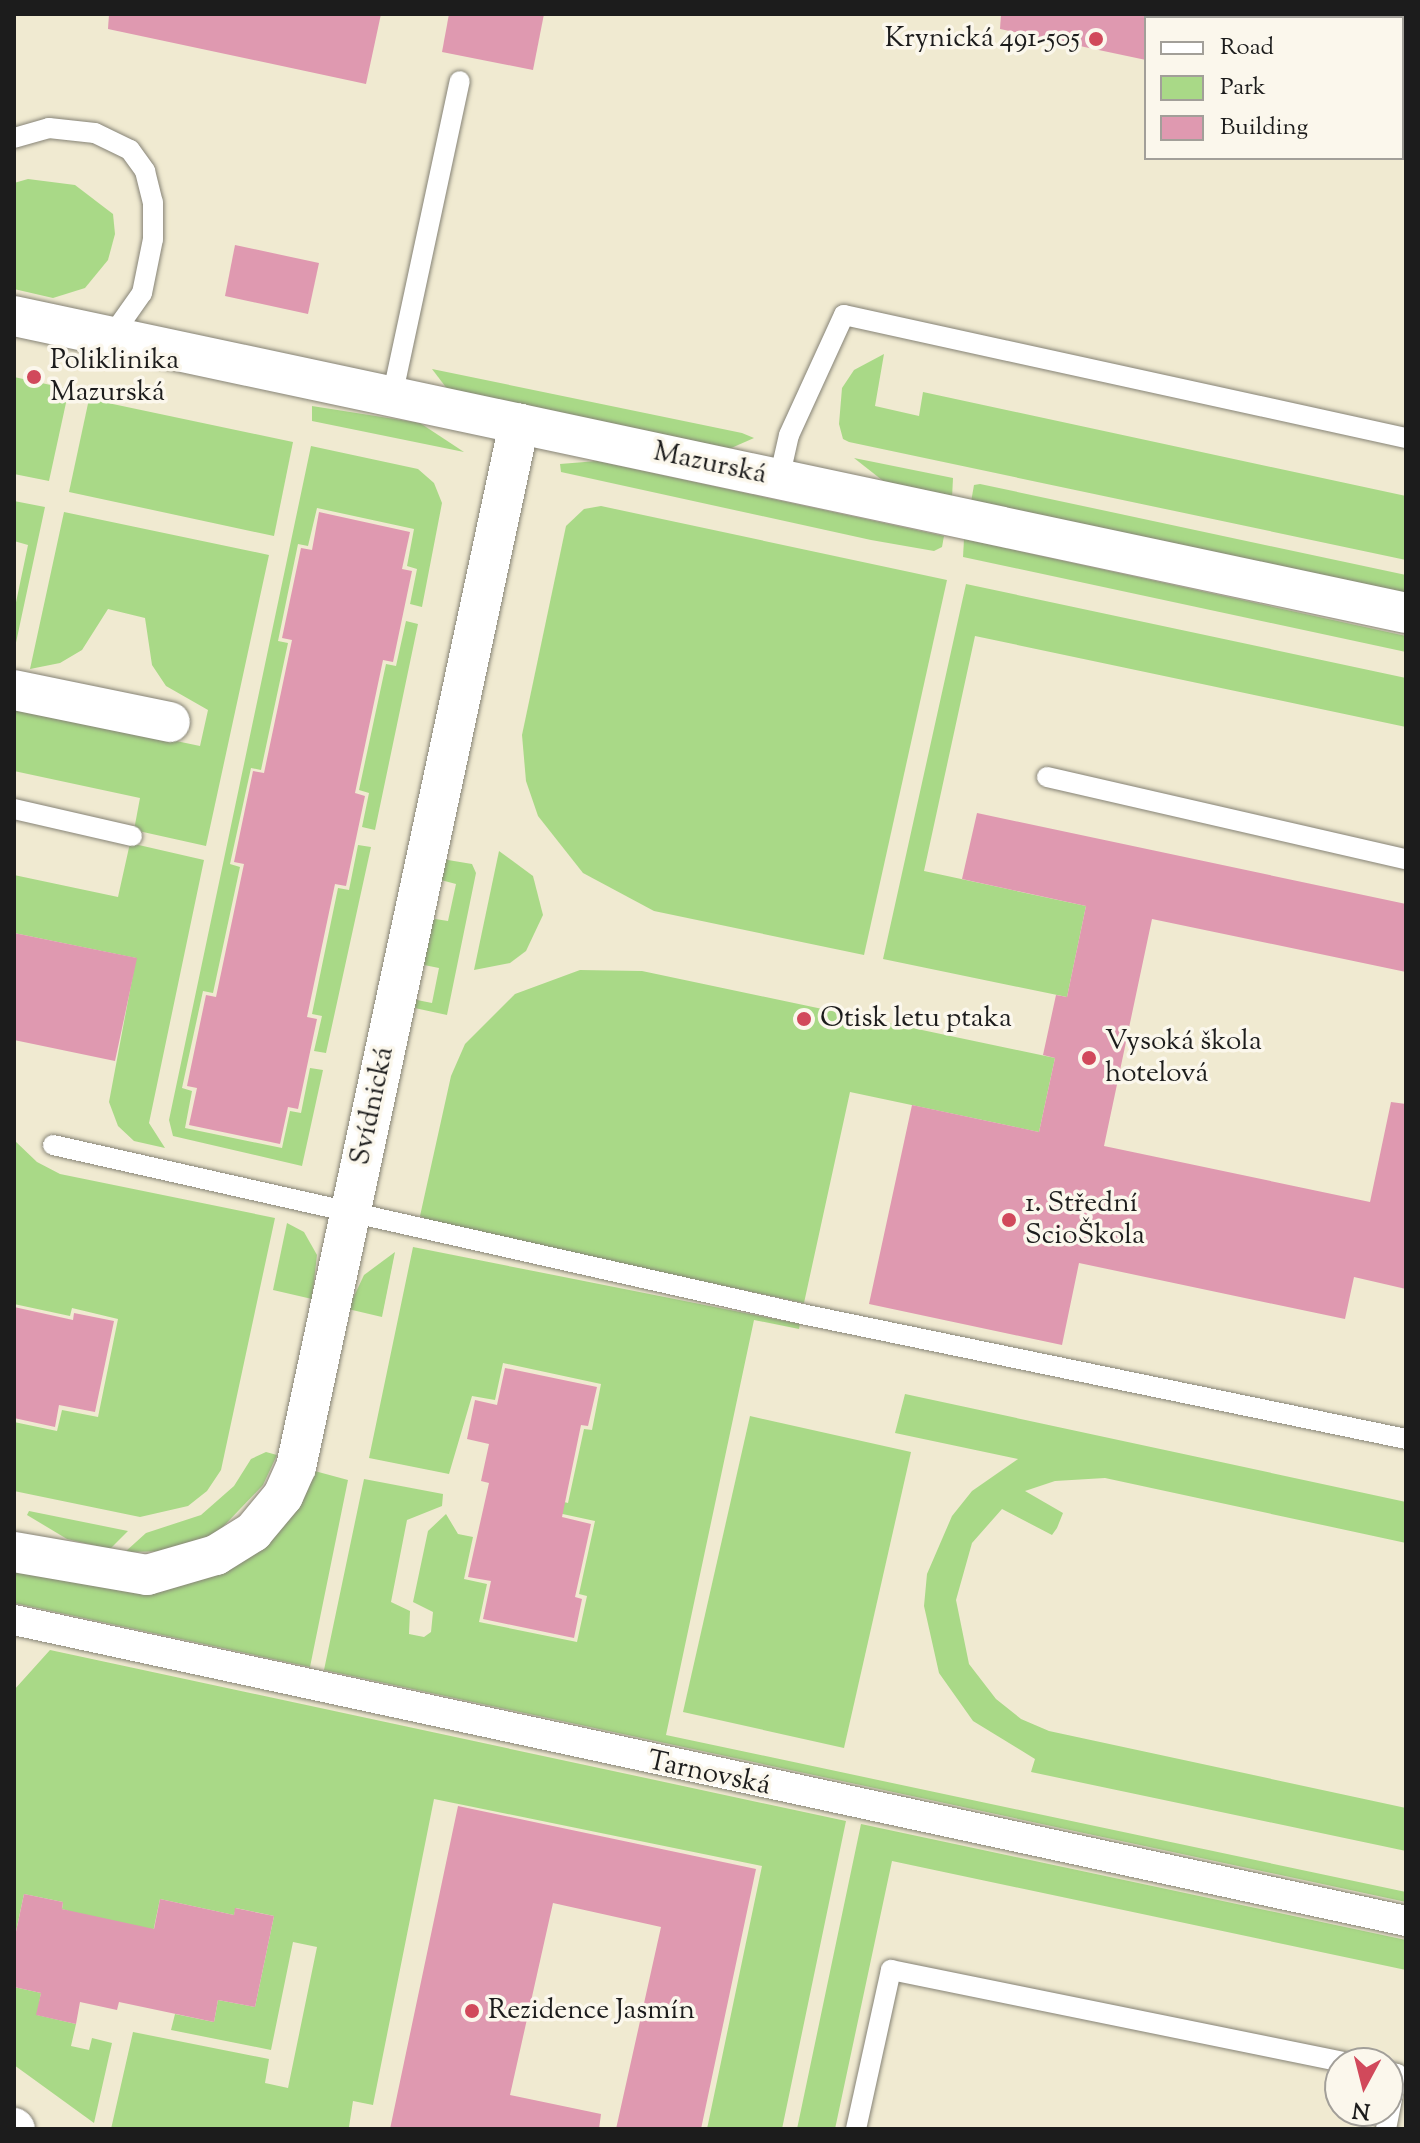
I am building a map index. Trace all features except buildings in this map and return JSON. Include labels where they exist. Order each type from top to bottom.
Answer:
[{"type":"street","name":"Mazurská","points":[[14,316],[1406,613]]},
{"type":"street","name":"Svídnická","points":[[14,1552],[147,1575],[216,1555],[253,1532],[283,1496],[296,1467],[519,424]]},
{"type":"street","points":[[14,690],[170,722]]},
{"type":"street","name":"Tarnovská","points":[[14,1620],[1406,1921]]},
{"type":"lane","points":[[392,397],[460,81]]},
{"type":"lane","points":[[14,138],[49,128],[95,133],[130,150],[145,171],[153,202],[145,280],[142,293],[111,337]]},
{"type":"lane","points":[[779,479],[789,435],[844,315],[1406,438]]},
{"type":"lane","points":[[1047,777],[1406,859]]},
{"type":"lane","points":[[14,809],[132,836]]},
{"type":"lane","points":[[53,1145],[802,1314],[1406,1439]]},
{"type":"lane","points":[[856,2129],[891,1970],[1324,2058]]},
{"type":"green space","points":[[28,179],[75,185],[113,214],[115,234],[108,260],[85,288],[53,298],[14,289],[14,183]]},
{"type":"green space","points":[[884,354],[875,406],[919,416],[923,392],[1406,496],[1406,560],[849,442],[843,439],[839,424],[842,388],[854,370]]},
{"type":"green space","points":[[432,369],[754,438],[729,449],[448,390]]},
{"type":"green space","points":[[14,377],[69,389],[49,481],[14,474]]},
{"type":"green space","points":[[89,399],[293,442],[274,536],[69,492]]},
{"type":"green space","points":[[312,406],[420,423],[464,452],[312,421]]},
{"type":"green space","points":[[311,446],[418,469],[434,483],[442,503],[422,607],[410,604],[417,569],[407,566],[414,529],[317,508],[308,546],[298,544],[278,641],[288,643],[261,770],[251,768],[230,864],[240,867],[213,993],[203,991],[182,1088],[192,1091],[185,1128],[282,1148],[290,1111],[301,1113],[310,1068],[323,1070],[302,1166],[173,1136],[169,1120]]},
{"type":"green space","points":[[854,458],[953,478],[952,498],[887,484]]},
{"type":"green space","points":[[597,461],[944,536],[942,547],[934,551],[871,540],[561,472],[560,464]]},
{"type":"green space","points":[[974,485],[1406,575],[1406,595],[971,502]]},
{"type":"green space","points":[[14,501],[45,507],[14,652],[14,612],[28,545],[14,541]]},
{"type":"green space","points":[[601,506],[947,580],[864,955],[654,911],[583,873],[538,816],[526,781],[522,735],[566,526],[584,509]]},
{"type":"green space","points":[[64,512],[269,555],[206,846],[134,830],[140,798],[14,771],[14,707],[200,746],[208,710],[166,686],[152,665],[145,618],[108,609],[82,650],[60,663],[30,669]]},
{"type":"green space","points":[[964,539],[1406,636],[1406,652],[963,557]]},
{"type":"green space","points":[[966,584],[1406,678],[1406,727],[975,636],[924,871],[1086,906],[1067,997],[883,959]]},
{"type":"green space","points":[[406,621],[418,624],[375,830],[362,827],[369,793],[359,790],[386,664],[396,666]]},
{"type":"green space","points":[[130,843],[204,860],[149,1123],[165,1148],[134,1141],[118,1126],[109,1102],[136,958],[14,933],[14,875],[118,897]]},
{"type":"green space","points":[[358,845],[371,847],[326,1053],[314,1051],[322,1016],[312,1014],[338,888],[349,890]]},
{"type":"green space","points":[[499,851],[533,876],[543,915],[526,951],[510,963],[474,970]]},
{"type":"green space","points":[[442,859],[472,864],[476,873],[447,1015],[410,1007],[412,999],[432,1003],[439,968],[419,964],[429,918],[448,921],[456,884],[437,879]]},
{"type":"green space","points":[[580,970],[642,971],[1055,1058],[1039,1132],[850,1092],[804,1303],[440,1225],[420,1216],[451,1076],[465,1044],[515,994]]},
{"type":"green space","points":[[14,1140],[37,1162],[60,1174],[275,1218],[221,1470],[207,1491],[188,1506],[140,1517],[14,1491],[14,1422],[57,1431],[62,1410],[98,1417],[118,1319],[72,1308],[70,1316],[14,1304]]},
{"type":"green space","points":[[287,1223],[304,1232],[317,1255],[312,1299],[273,1290]]},
{"type":"green space","points":[[413,1247],[800,1324],[799,1329],[754,1320],[666,1735],[1406,1892],[1406,1902],[324,1670],[364,1479],[443,1494],[442,1506],[407,1520],[391,1602],[410,1611],[409,1634],[424,1637],[431,1632],[433,1612],[413,1602],[428,1531],[446,1514],[458,1534],[473,1537],[464,1579],[487,1584],[479,1622],[577,1642],[587,1596],[579,1594],[595,1521],[558,1513],[560,1501],[568,1503],[584,1429],[592,1430],[601,1384],[503,1363],[495,1400],[472,1396],[449,1474],[369,1458]]},
{"type":"green space","points":[[395,1252],[382,1317],[348,1309],[364,1275]]},
{"type":"green space","points":[[905,1394],[1406,1502],[1406,1543],[1105,1478],[1055,1481],[1025,1491],[1063,1513],[1052,1535],[1002,1509],[972,1543],[956,1600],[969,1664],[996,1699],[1021,1719],[1049,1731],[1406,1808],[1406,1851],[1031,1772],[1035,1759],[973,1721],[939,1673],[924,1606],[927,1574],[952,1516],[972,1491],[1018,1459],[895,1433]]},
{"type":"green space","points":[[750,1416],[911,1452],[844,1748],[683,1712]]},
{"type":"green space","points":[[266,1452],[277,1455],[263,1485],[218,1532],[173,1551],[125,1552],[146,1533],[201,1515],[234,1486],[251,1459]]},
{"type":"green space","points":[[311,1470],[348,1480],[310,1667],[14,1603],[14,1566],[161,1590],[231,1568]]},
{"type":"green space","points":[[29,1511],[128,1531],[110,1549],[67,1539],[27,1515]]},
{"type":"green space","points":[[50,1650],[846,1821],[782,2129],[707,2129],[762,1866],[434,1799],[373,2105],[353,2101],[349,2127],[356,2129],[111,2129],[133,2032],[269,2059],[265,2083],[288,2088],[317,1947],[293,1942],[271,2050],[171,2030],[175,2014],[214,2022],[218,2000],[255,2007],[274,1916],[236,1908],[234,1915],[160,1899],[152,1937],[62,1909],[63,1902],[24,1894],[14,1941],[14,1690]]},
{"type":"green space","points":[[861,1824],[1406,1940],[1406,1970],[892,1861],[835,2129],[797,2129]]},
{"type":"green space","points":[[14,1987],[41,1993],[37,2015],[76,2024],[71,2046],[89,2050],[92,2038],[112,2043],[94,2123],[14,2065]]},
{"type":"place","name":"Krynická 491-505","points":[[1096,39]]},
{"type":"place","name":"Poliklinika Mazurská","points":[[34,377]]},
{"type":"place","name":"Otisk letu ptaka","points":[[804,1019]]},
{"type":"place","name":"Vysoká škola hotelová","points":[[1089,1058]]},
{"type":"place","name":"1. Střední ScioŠkola","points":[[1009,1220]]},
{"type":"place","name":"Rezidence Jasmín","points":[[472,2011]]}]
